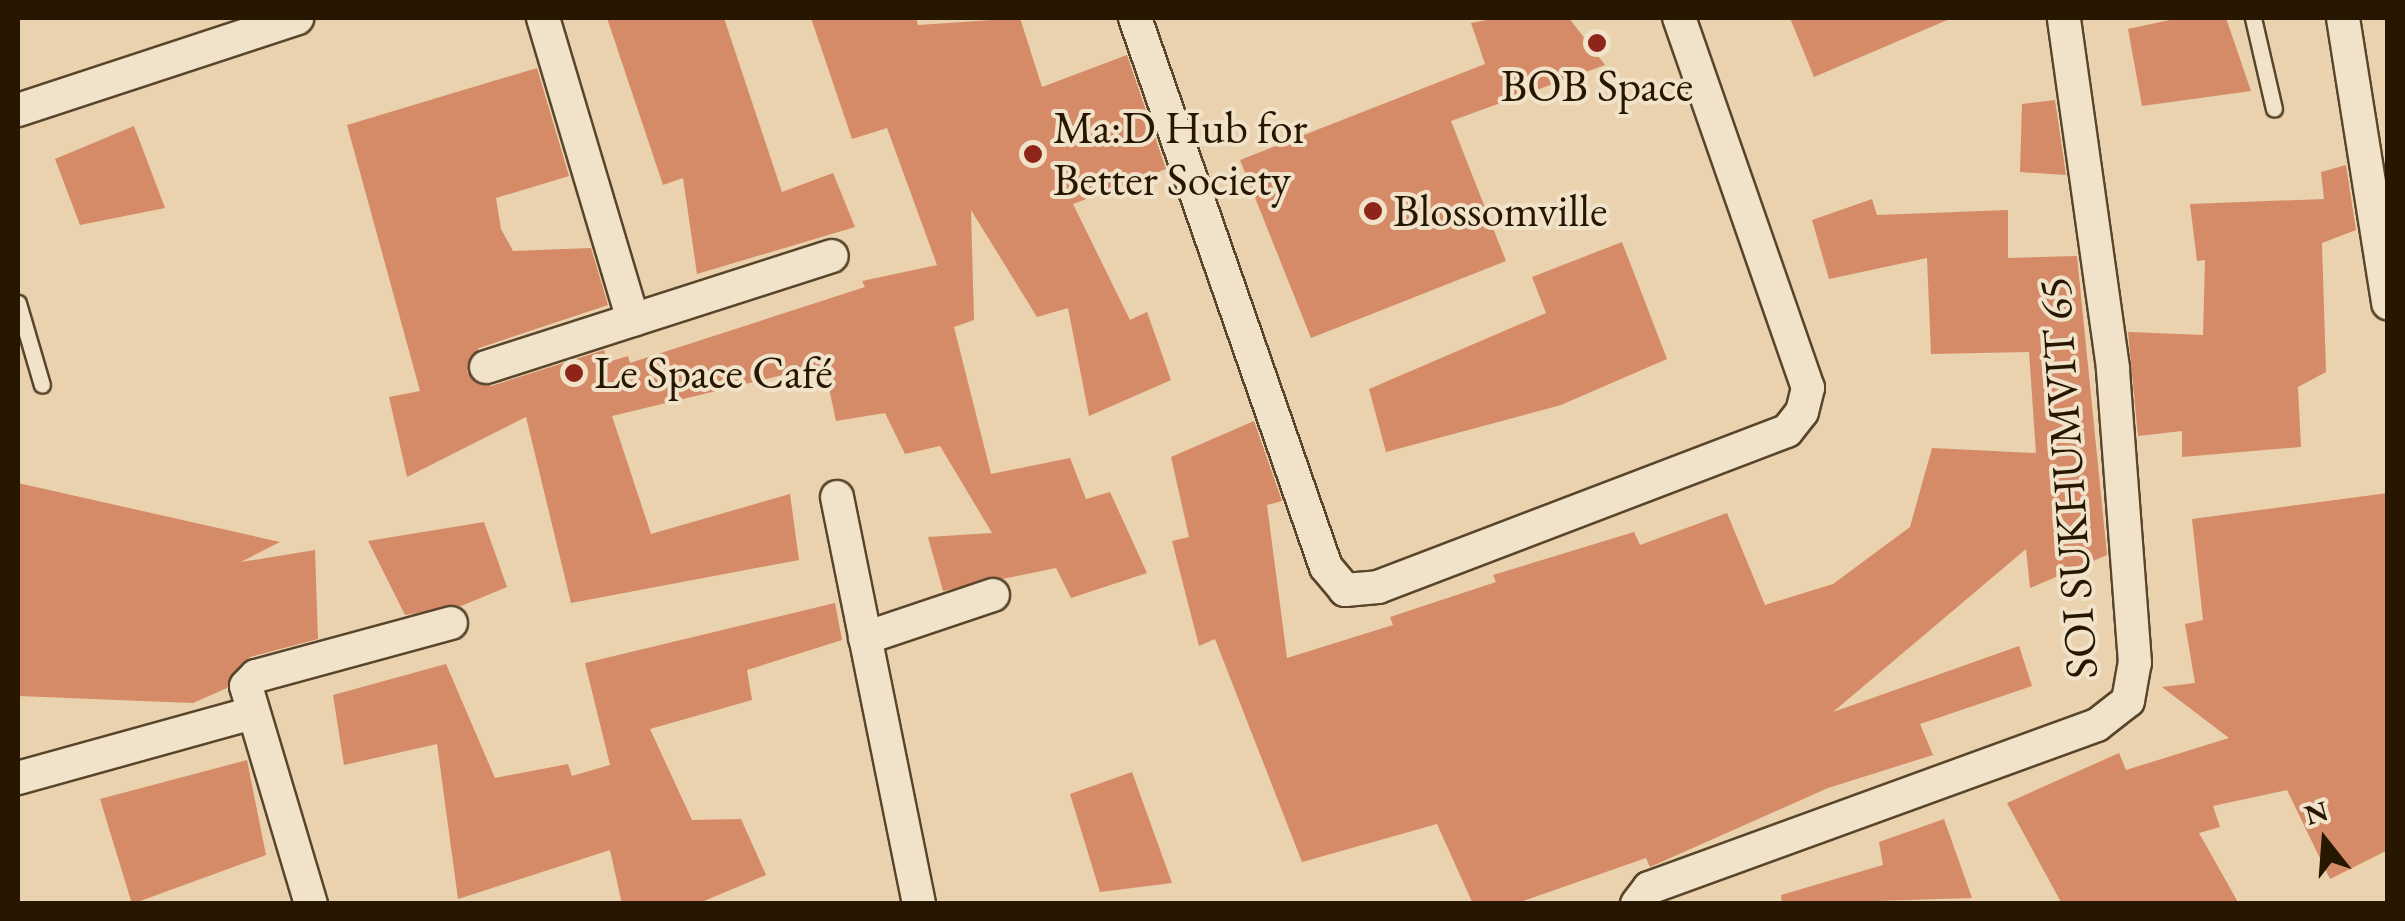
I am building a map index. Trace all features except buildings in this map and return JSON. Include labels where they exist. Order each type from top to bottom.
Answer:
[{"type":"street","points":[[18,110],[298,18]]},
{"type":"street","points":[[543,18],[633,320]]},
{"type":"street","points":[[1136,18],[1326,567],[1345,590],[1378,587],[1787,431],[1802,412],[1808,388],[1679,18]]},
{"type":"street","name":"SOI SUKHUMVIT 65","points":[[1637,904],[1649,888],[2097,725],[2128,700],[2135,662],[2113,368],[2064,18]]},
{"type":"street","points":[[2344,18],[2382,233],[2388,303]]},
{"type":"street","points":[[486,367],[832,256]]},
{"type":"street","points":[[837,498],[919,904]]},
{"type":"street","points":[[865,638],[992,595]]},
{"type":"street","points":[[311,904],[249,714],[246,686],[256,676],[451,623]]},
{"type":"street","points":[[18,778],[249,714]]},
{"type":"lane","points":[[2252,18],[2274,109]]},
{"type":"lane","points":[[18,304],[42,385]]},
{"type":"place","name":"BOB Space","points":[[1597,43]]},
{"type":"place","name":"Ma:D Hub for Better Society","points":[[1033,154]]},
{"type":"place","name":"Blossomville","points":[[1373,211]]},
{"type":"place","name":"Le Space Café","points":[[574,373]]}]
